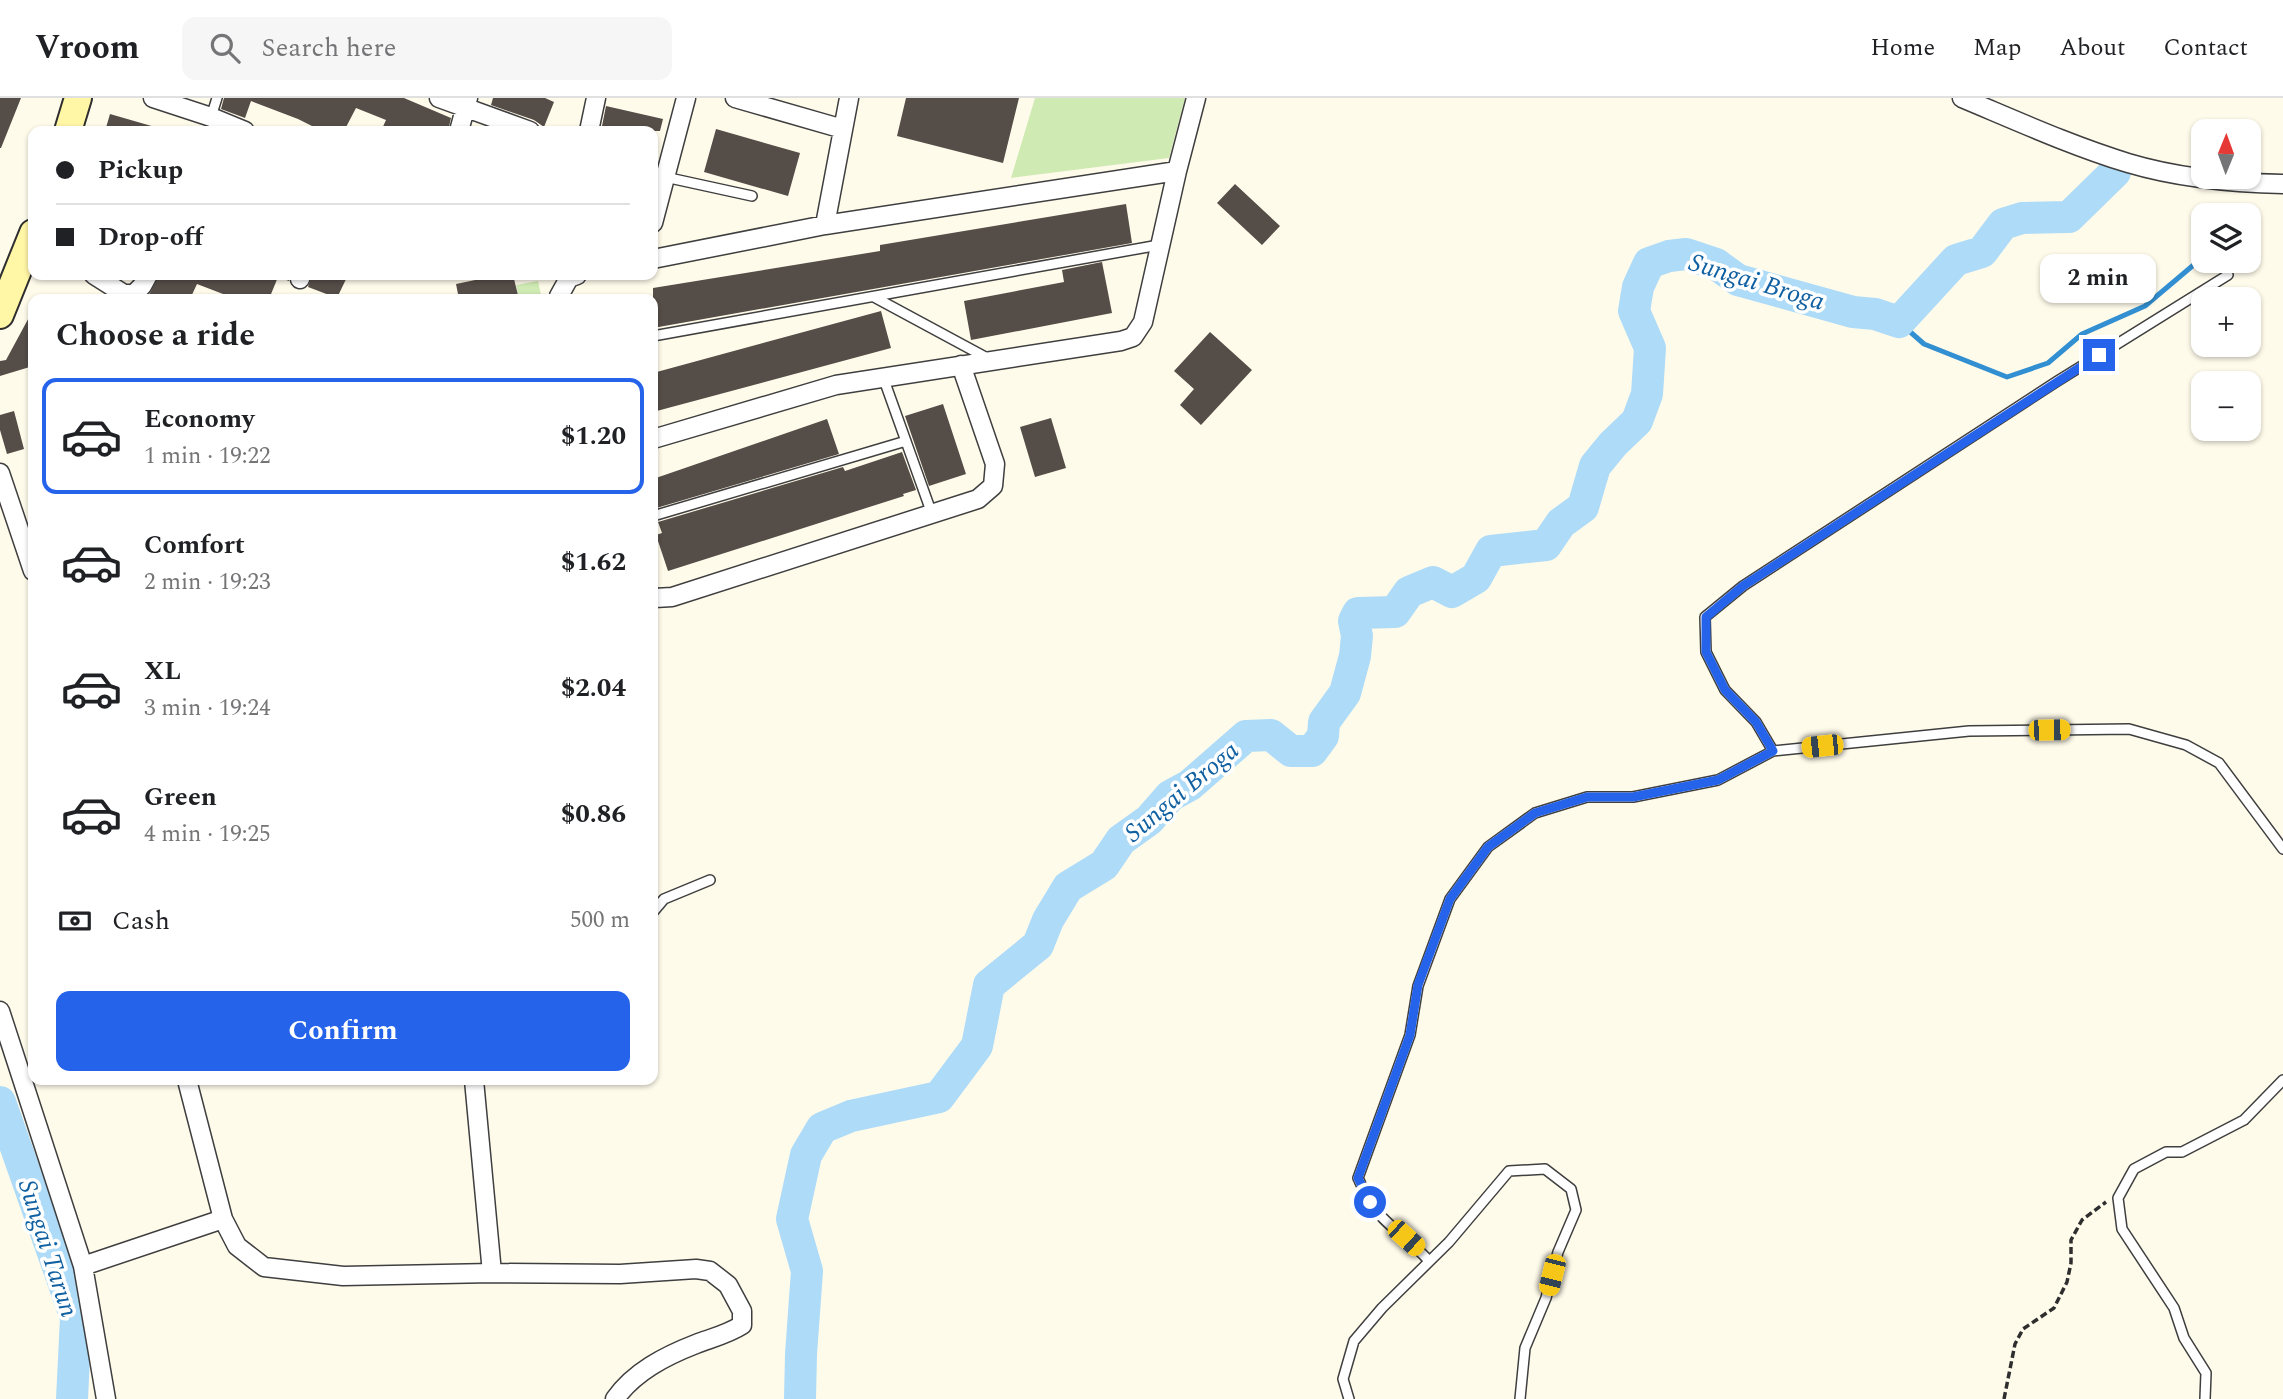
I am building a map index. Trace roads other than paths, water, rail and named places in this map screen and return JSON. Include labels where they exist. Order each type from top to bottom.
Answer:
[{"type":"main road","points":[[70,126],[78,98]]},
{"type":"main road","points":[[0,315],[28,247]]},
{"type":"street","points":[[153,98],[214,123]]},
{"type":"street","points":[[439,98],[467,103],[519,126]]},
{"type":"street","points":[[590,126],[596,98]]},
{"type":"street","points":[[658,204],[686,98]]},
{"type":"street","points":[[735,98],[844,129]]},
{"type":"street","points":[[825,225],[849,98]]},
{"type":"street","points":[[658,438],[836,385],[1133,337],[1143,322],[1159,245],[1196,98]]},
{"type":"street","points":[[1962,98],[2129,163],[2185,176],[2242,183],[2283,184]]},
{"type":"street","points":[[460,126],[467,103]]},
{"type":"street","points":[[658,258],[825,225],[1178,171]]},
{"type":"street","points":[[102,280],[124,294]]},
{"type":"street","points":[[134,294],[145,280]]},
{"type":"street","points":[[658,598],[672,597],[978,499],[993,486],[995,464],[961,365]]},
{"type":"street","points":[[0,473],[28,556]]},
{"type":"street","points":[[0,1011],[25,1058]]},
{"type":"street","points":[[33,1085],[83,1266],[106,1399]]},
{"type":"street","points":[[188,1085],[223,1219],[237,1246],[264,1267],[342,1276],[620,1274],[696,1269],[710,1272],[729,1284],[742,1311],[742,1325],[730,1333],[666,1357],[636,1376],[615,1399]]},
{"type":"street","points":[[474,1085],[492,1273]]},
{"type":"street","points":[[83,1266],[223,1219]]},
{"type":"lane","points":[[214,123],[217,98]]},
{"type":"lane","points":[[665,177],[752,196]]},
{"type":"lane","points":[[658,335],[1159,245]]},
{"type":"lane","points":[[1773,751],[1756,722],[1725,690],[1706,652],[1706,617],[1766,571],[2056,382],[2228,275]]},
{"type":"lane","points":[[874,297],[990,360]]},
{"type":"lane","points":[[883,377],[932,515]]},
{"type":"lane","points":[[658,515],[906,441]]},
{"type":"lane","points":[[1429,1261],[1389,1224],[1370,1202],[1358,1178],[1410,1035],[1418,985],[1450,899],[1488,847],[1535,813],[1587,797],[1633,797],[1718,780],[1773,751],[1969,731],[2129,729],[2186,745],[2219,764],[2283,849]]},
{"type":"lane","points":[[658,906],[664,898],[710,880]]},
{"type":"lane","points":[[2205,1399],[2206,1373],[2184,1338],[2174,1308],[2122,1229],[2118,1198],[2134,1169],[2166,1152],[2182,1152],[2244,1120],[2283,1080]]},
{"type":"lane","points":[[1349,1399],[1343,1379],[1354,1341],[1382,1308],[1449,1242],[1509,1171],[1545,1169],[1571,1189],[1576,1210],[1558,1252],[1546,1298],[1525,1348],[1520,1399]]},
{"type":"waterway","name":"Sungai Broga","points":[[800,1399],[807,1271],[792,1219],[806,1155],[822,1128],[851,1116],[939,1097],[977,1046],[989,985],[1038,945],[1048,920],[1068,887],[1104,865],[1121,840],[1149,820],[1170,796],[1190,785],[1246,736],[1271,735],[1291,751],[1312,751],[1323,736],[1324,722],[1345,693],[1355,656],[1357,636],[1354,621],[1358,613],[1395,612],[1409,592],[1433,582],[1452,592],[1476,578],[1491,551],[1546,545],[1561,523],[1583,507],[1595,466],[1637,421],[1647,394],[1650,348],[1634,311],[1638,287],[1649,263],[1686,254],[1716,264],[1738,280],[1899,322],[1956,260],[1982,252],[2003,224],[2022,218],[2069,217],[2115,172]]},
{"type":"waterway","points":[[1899,322],[1924,344],[2007,377],[2048,363],[2082,334],[2145,306],[2191,267]]},
{"type":"waterway","name":"Sungai Tarun","points":[[0,1102],[76,1318],[72,1399]]}]
